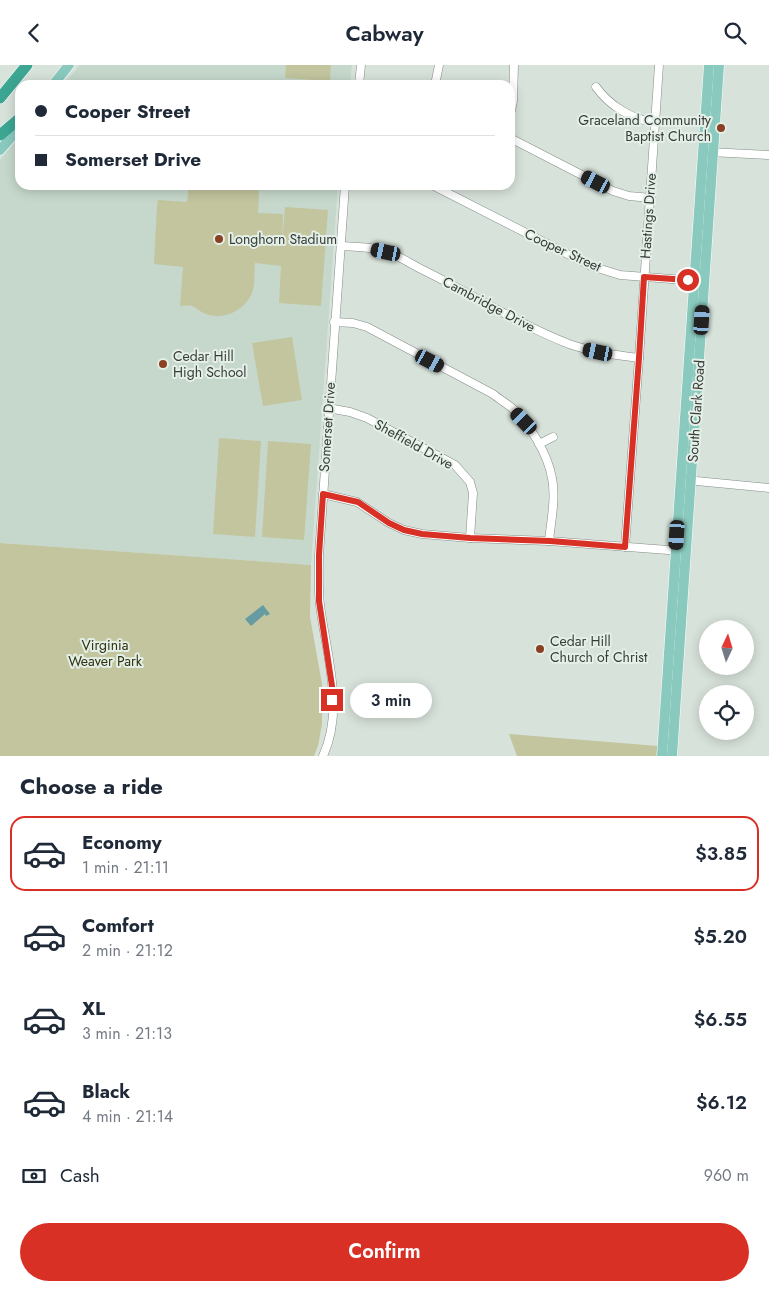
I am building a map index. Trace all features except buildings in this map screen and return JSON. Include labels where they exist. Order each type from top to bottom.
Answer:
[{"type":"highway","points":[[0,97],[26,65]]},
{"type":"highway","points":[[0,135],[15,122]]},
{"type":"main road","points":[[57,80],[69,65]]},
{"type":"main road","name":"South Clark Road","points":[[662,756],[671,690],[686,480],[699,281],[702,151],[709,65]]},
{"type":"main road","name":"South Clark Road","points":[[699,281],[713,153],[719,65]]},
{"type":"main road","points":[[0,150],[15,133]]},
{"type":"main road","name":"South Clark Road","points":[[671,690],[672,756]]},
{"type":"street","points":[[360,80],[361,65]]},
{"type":"street","points":[[436,80],[439,65]]},
{"type":"street","points":[[514,65],[514,80]]},
{"type":"street","name":"Hastings Drive","points":[[625,547],[659,65]]},
{"type":"street","points":[[596,87],[607,99],[634,117],[654,122]]},
{"type":"street","points":[[515,141],[613,191],[629,196],[651,199]]},
{"type":"street","points":[[702,151],[769,155]]},
{"type":"street","name":"Somerset Drive","points":[[323,756],[331,734],[333,714],[332,686],[319,601],[319,555],[345,190]]},
{"type":"street","name":"Cooper Street","points":[[442,190],[591,267],[620,275],[699,281]]},
{"type":"street","name":"Cambridge Drive","points":[[340,246],[386,252],[569,344],[608,354],[639,358]]},
{"type":"street","points":[[334,322],[353,323],[366,327],[493,394],[512,408],[524,421],[539,443],[548,462],[554,493],[550,541]]},
{"type":"street","name":"Sheffield Drive","points":[[328,408],[350,412],[367,418],[455,465],[470,482],[473,493],[470,538]]},
{"type":"street","points":[[539,443],[553,437]]},
{"type":"street","points":[[686,480],[769,488]]},
{"type":"street","points":[[323,494],[358,502],[389,523],[404,530],[422,534],[681,551]]},
{"type":"shaded area","points":[[80,65],[352,65],[350,80],[67,80]]},
{"type":"shaded area","name":"Cedar Hill High School","points":[[15,142],[15,190],[338,190],[311,565],[0,543],[0,160]]},
{"type":"green space","points":[[286,65],[331,65],[330,80],[285,78]]},
{"type":"green space","name":"Longhorn Stadium","points":[[188,190],[258,190],[258,213],[283,214],[282,244],[285,207],[328,210],[321,306],[279,303],[281,266],[255,263],[253,290],[246,302],[236,311],[216,316],[206,314],[192,306],[180,306],[183,267],[154,264],[157,206],[158,200],[187,202]]},
{"type":"green space","points":[[292,337],[302,400],[263,406],[252,343]]},
{"type":"green space","points":[[219,438],[261,441],[255,537],[213,534]]},
{"type":"green space","points":[[268,441],[311,444],[304,540],[262,537]]},
{"type":"green space","name":"Virginia Weaver Park","points":[[0,543],[311,565],[310,617],[322,684],[322,724],[314,756],[0,756]]},
{"type":"green space","points":[[509,734],[658,746],[657,756],[517,756]]},
{"type":"water","points":[[263,605],[270,614],[266,616],[265,614],[251,626],[245,619]]},
{"type":"place","name":"Graceland Community Baptist Church","points":[[721,128]]},
{"type":"place","name":"Longhorn Stadium","points":[[219,239]]},
{"type":"place","name":"Cedar Hill High School","points":[[163,364]]},
{"type":"place","name":"Cedar Hill Church of Christ","points":[[540,649]]},
{"type":"route","points":[[332,700],[332,686],[319,601],[319,555],[323,494],[358,502],[389,523],[404,530],[422,534],[625,547],[644,277],[688,280]]}]
